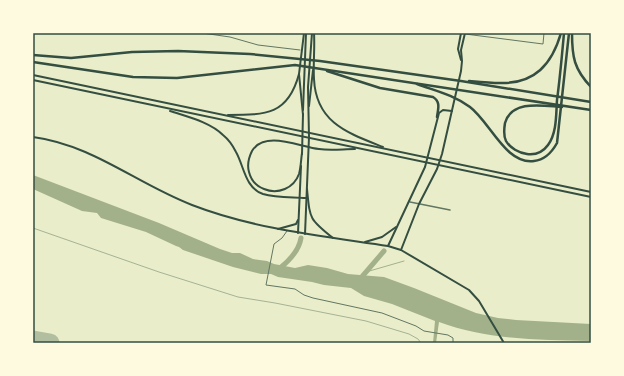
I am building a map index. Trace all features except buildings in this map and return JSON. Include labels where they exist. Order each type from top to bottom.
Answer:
[{"type":"highway","points":[[460,81],[506,83],[525,79],[534,75],[547,64],[553,56],[563,33]]},
{"type":"highway","points":[[547,105],[530,105],[522,107],[507,118],[504,129],[507,142],[523,154],[542,151],[550,141],[555,126],[563,33]]},
{"type":"highway","points":[[412,82],[457,98],[472,108],[514,157],[527,162],[541,160],[548,156],[557,143],[571,33]]},
{"type":"highway","points":[[571,33],[572,54],[575,64],[591,87]]},
{"type":"highway","points":[[33,55],[71,58],[132,52],[178,51],[250,54],[320,61],[591,102]]},
{"type":"highway","points":[[33,62],[133,77],[177,78],[295,65],[458,89],[547,105],[591,110]]},
{"type":"highway","points":[[319,69],[376,86],[434,98],[437,100],[439,105],[437,117]]},
{"type":"main road","points":[[303,115],[299,74],[301,50],[305,33]]},
{"type":"main road","points":[[298,233],[305,33]]},
{"type":"main road","points":[[313,33],[314,81],[316,95],[322,107],[330,119],[350,134],[387,149]]},
{"type":"main road","points":[[305,234],[309,137],[308,87],[313,33]]},
{"type":"main road","points":[[460,33],[458,49],[462,61]]},
{"type":"main road","points":[[401,250],[419,204],[442,154],[454,103],[462,61],[461,50],[465,34]]},
{"type":"main road","points":[[309,106],[314,61]]},
{"type":"main road","points":[[222,114],[251,115],[277,109],[285,104],[292,92],[299,74]]},
{"type":"main road","points":[[33,75],[591,192]]},
{"type":"main road","points":[[33,80],[164,109],[591,197]]},
{"type":"main road","points":[[164,109],[213,127],[223,134],[236,151],[250,184],[261,193],[306,198]]},
{"type":"main road","points":[[388,246],[410,202],[425,167],[437,117],[442,110],[452,111]]},
{"type":"main road","points":[[33,137],[73,146],[196,207],[224,217],[298,233],[364,242],[401,250],[469,290],[479,301],[503,343]]},
{"type":"main road","points":[[302,153],[297,179],[292,185],[284,190],[276,192],[256,186],[248,172],[250,156],[254,149],[266,141],[276,140],[317,149],[361,150]]},
{"type":"main road","points":[[307,185],[311,217],[315,223],[333,238]]},
{"type":"main road","points":[[278,229],[296,224],[299,219]]},
{"type":"main road","points":[[364,242],[382,237],[397,227]]},
{"type":"street","points":[[202,33],[230,37],[258,45],[301,50]]},
{"type":"street","points":[[465,34],[543,44],[544,33]]},
{"type":"street","points":[[410,202],[450,210]]},
{"type":"street","points":[[288,231],[274,244],[266,285],[295,289],[304,295],[313,298],[382,312],[416,326],[424,331],[444,334],[453,338],[453,343]]},
{"type":"lane","points":[[33,228],[159,272],[238,297],[380,324],[409,334],[418,339],[421,343]]},
{"type":"shaded area","points":[[33,175],[159,223],[232,253],[240,253],[253,259],[295,268],[308,265],[327,268],[348,274],[384,277],[476,313],[498,318],[591,324],[591,341],[495,336],[457,328],[439,322],[436,343],[433,343],[435,321],[392,304],[364,296],[351,288],[278,277],[271,274],[261,274],[233,267],[183,250],[146,232],[101,218],[97,213],[82,211],[33,189]]},
{"type":"waterway","points":[[279,269],[293,255],[300,243],[301,238]]},
{"type":"waterway","points":[[360,279],[384,251]]},
{"type":"waterway","points":[[366,272],[404,261]]},
{"type":"runway","points":[[33,340],[50,343]]}]
